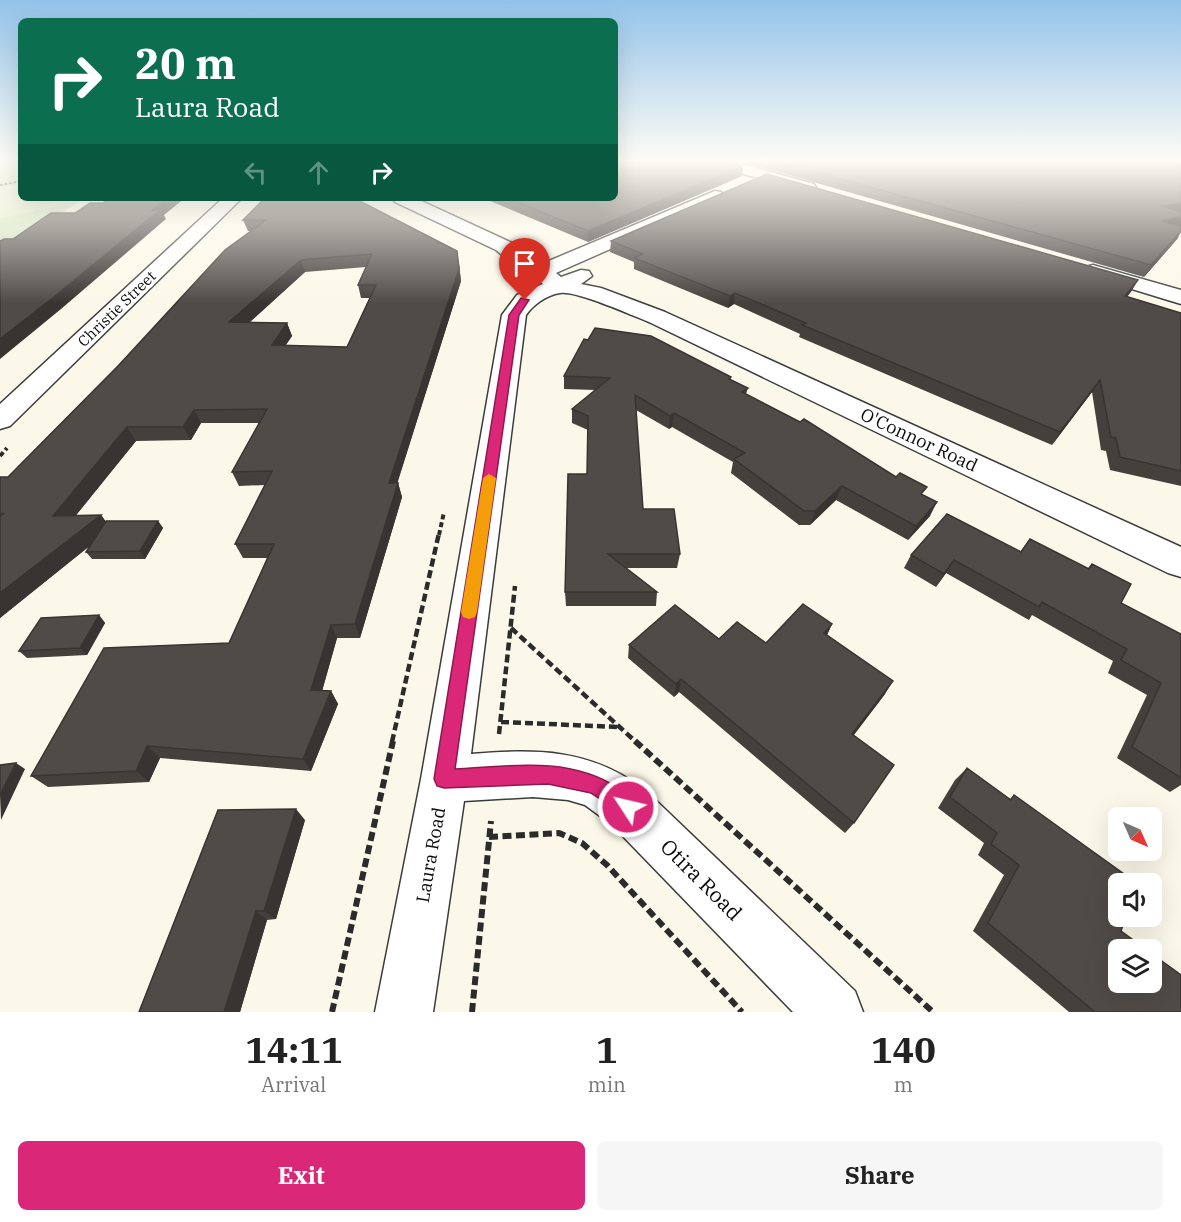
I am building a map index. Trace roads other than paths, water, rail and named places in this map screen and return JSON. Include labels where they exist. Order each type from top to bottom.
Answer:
[{"type":"street","name":"Christie Street","points":[[0,420],[222,208]]},
{"type":"street","name":"O'Connor Road","points":[[423,208],[503,246],[519,259],[561,273],[593,294],[657,317],[1181,563]]},
{"type":"street","name":"Laura Road","points":[[404,1012],[444,779],[514,315],[525,300],[561,273],[694,208]]},
{"type":"street","points":[[1079,267],[1181,297]]},
{"type":"street","name":"Otira Road","points":[[444,779],[548,774],[582,780],[612,794],[628,807],[834,1012]]}]
